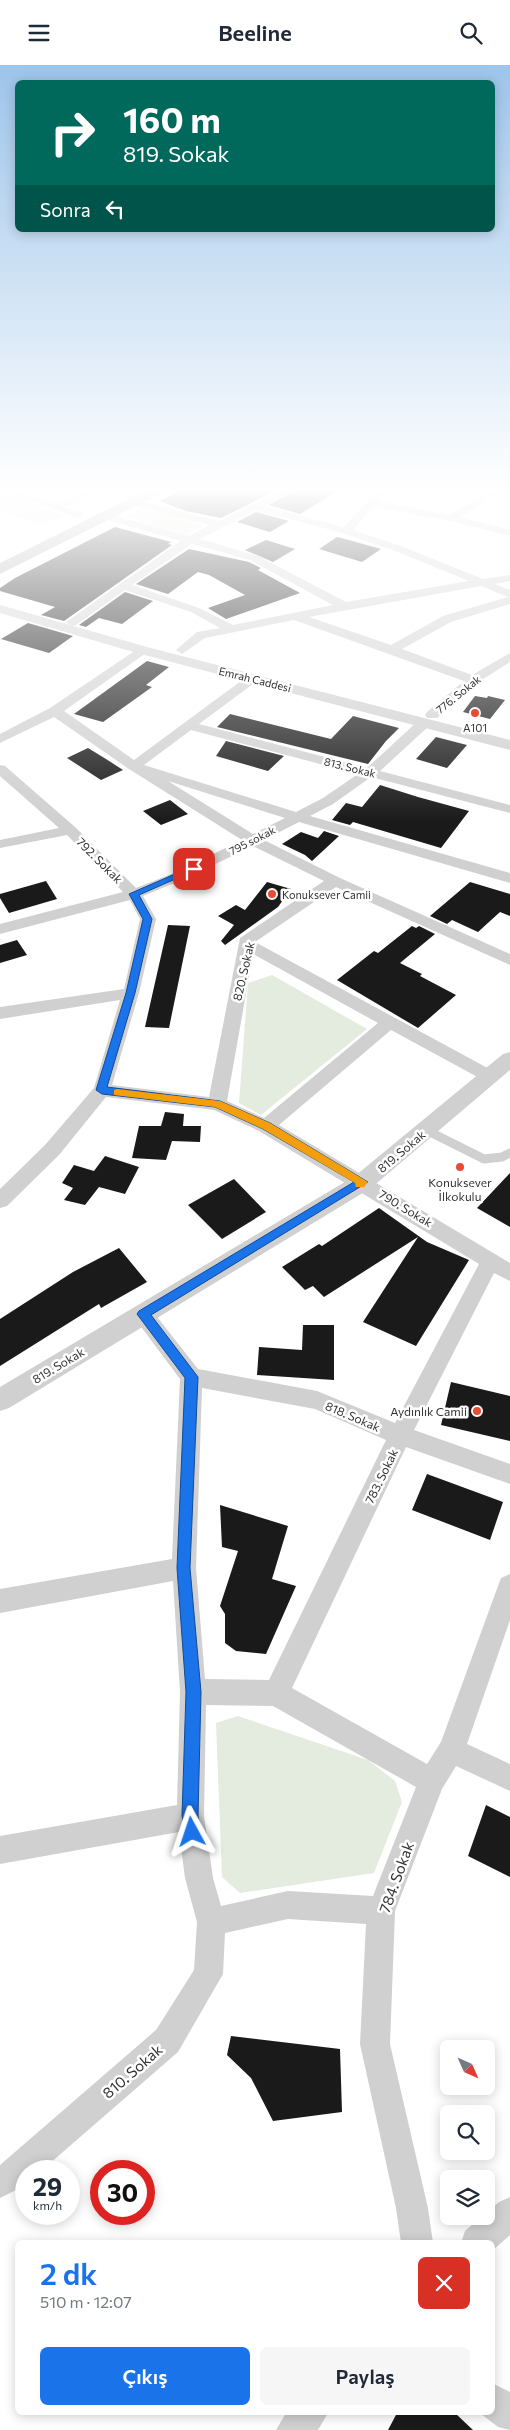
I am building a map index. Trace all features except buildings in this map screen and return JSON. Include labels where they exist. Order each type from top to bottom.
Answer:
[{"type":"street","name":"Emrah Caddesi","points":[[1,601],[428,719],[510,745]]},
{"type":"street","points":[[72,622],[101,601]]},
{"type":"street","points":[[169,601],[195,610],[232,629]]},
{"type":"street","points":[[336,601],[344,606]]},
{"type":"street","points":[[182,650],[202,635],[294,615],[372,601]]},
{"type":"street","points":[[392,649],[447,619],[505,601]]},
{"type":"street","name":"Emrah Caddesi","points":[[0,609],[142,650],[253,678],[510,736]]},
{"type":"street","points":[[294,615],[473,680]]},
{"type":"street","points":[[0,739],[11,726],[55,711],[142,650]]},
{"type":"street","name":"776. Sokak","points":[[428,719],[473,680],[510,658]]},
{"type":"street","points":[[134,766],[253,678]]},
{"type":"street","points":[[55,711],[134,766],[252,841],[335,881],[510,959]]},
{"type":"street","name":"795 sokak","points":[[0,929],[134,894],[179,876],[252,841],[328,801],[369,772],[428,719]]},
{"type":"street","name":"813. Sokak","points":[[189,727],[510,809]]},
{"type":"street","points":[[134,766],[297,817],[510,878]]},
{"type":"street","name":"792. Sokak","points":[[0,769],[70,830],[134,894],[148,919],[131,993],[102,1090],[52,1150],[0,1201]]},
{"type":"street","points":[[0,844],[70,830]]},
{"type":"street","name":"820. Sokak","points":[[217,1104],[248,938],[335,881]]},
{"type":"street","points":[[247,944],[489,1076]]},
{"type":"street","points":[[0,1013],[131,993]]},
{"type":"street","points":[[266,1126],[390,1022]]},
{"type":"street","name":"819. Sokak","points":[[0,1399],[363,1182],[510,1059]]},
{"type":"street","name":"790. Sokak","points":[[102,1090],[217,1104],[266,1126],[363,1182],[510,1273]]},
{"type":"street","name":"783. Sokak","points":[[276,1693],[400,1435],[490,1262]]},
{"type":"street","points":[[143,1314],[192,1377]]},
{"type":"street","name":"818. Sokak","points":[[192,1377],[317,1400],[400,1435],[510,1474]]},
{"type":"street","name":"810. Sokak","points":[[0,2182],[13,2175],[167,2041],[208,1974],[211,1922],[200,1878],[190,1816],[193,1692],[184,1568],[192,1377]]},
{"type":"street","points":[[0,1601],[184,1568]]},
{"type":"street","name":"784. Sokak","points":[[417,2240],[412,2208],[375,2044],[381,1911],[432,1781],[451,1750],[510,1586]]},
{"type":"street","points":[[193,1692],[276,1693],[432,1781]]},
{"type":"street","points":[[451,1750],[510,1778]]},
{"type":"street","points":[[0,1850],[190,1816]]},
{"type":"street","points":[[211,1922],[288,1905],[381,1911]]},
{"type":"street","points":[[480,2240],[510,2213]]},
{"type":"street","points":[[495,2402],[510,2415]]},
{"type":"street","points":[[294,2430],[308,2415]]},
{"type":"lane","points":[[426,1130],[484,1159],[502,1157],[510,1153]]},
{"type":"shaded area","points":[[272,975],[367,1029],[261,1115],[239,1103],[248,983]]},
{"type":"shaded area","points":[[238,1716],[368,1760],[395,1781],[402,1802],[374,1873],[240,1893],[222,1877],[216,1723]]},
{"type":"slow traffic","points":[[117,1092],[217,1104],[266,1126],[363,1182],[360,1184]]},
{"type":"place","name":"A101","points":[[475,713]]},
{"type":"place","name":"Konuksever Camii","points":[[272,894]]},
{"type":"place","name":"Konuksever İlkokulu","points":[[460,1167]]},
{"type":"place","name":"Aydınlık Camii","points":[[477,1411]]},
{"type":"route","points":[[192,1832],[190,1816],[193,1692],[184,1568],[192,1377],[143,1314],[363,1182],[266,1126],[217,1104],[102,1090],[131,993],[148,919],[134,894],[194,869]]}]
